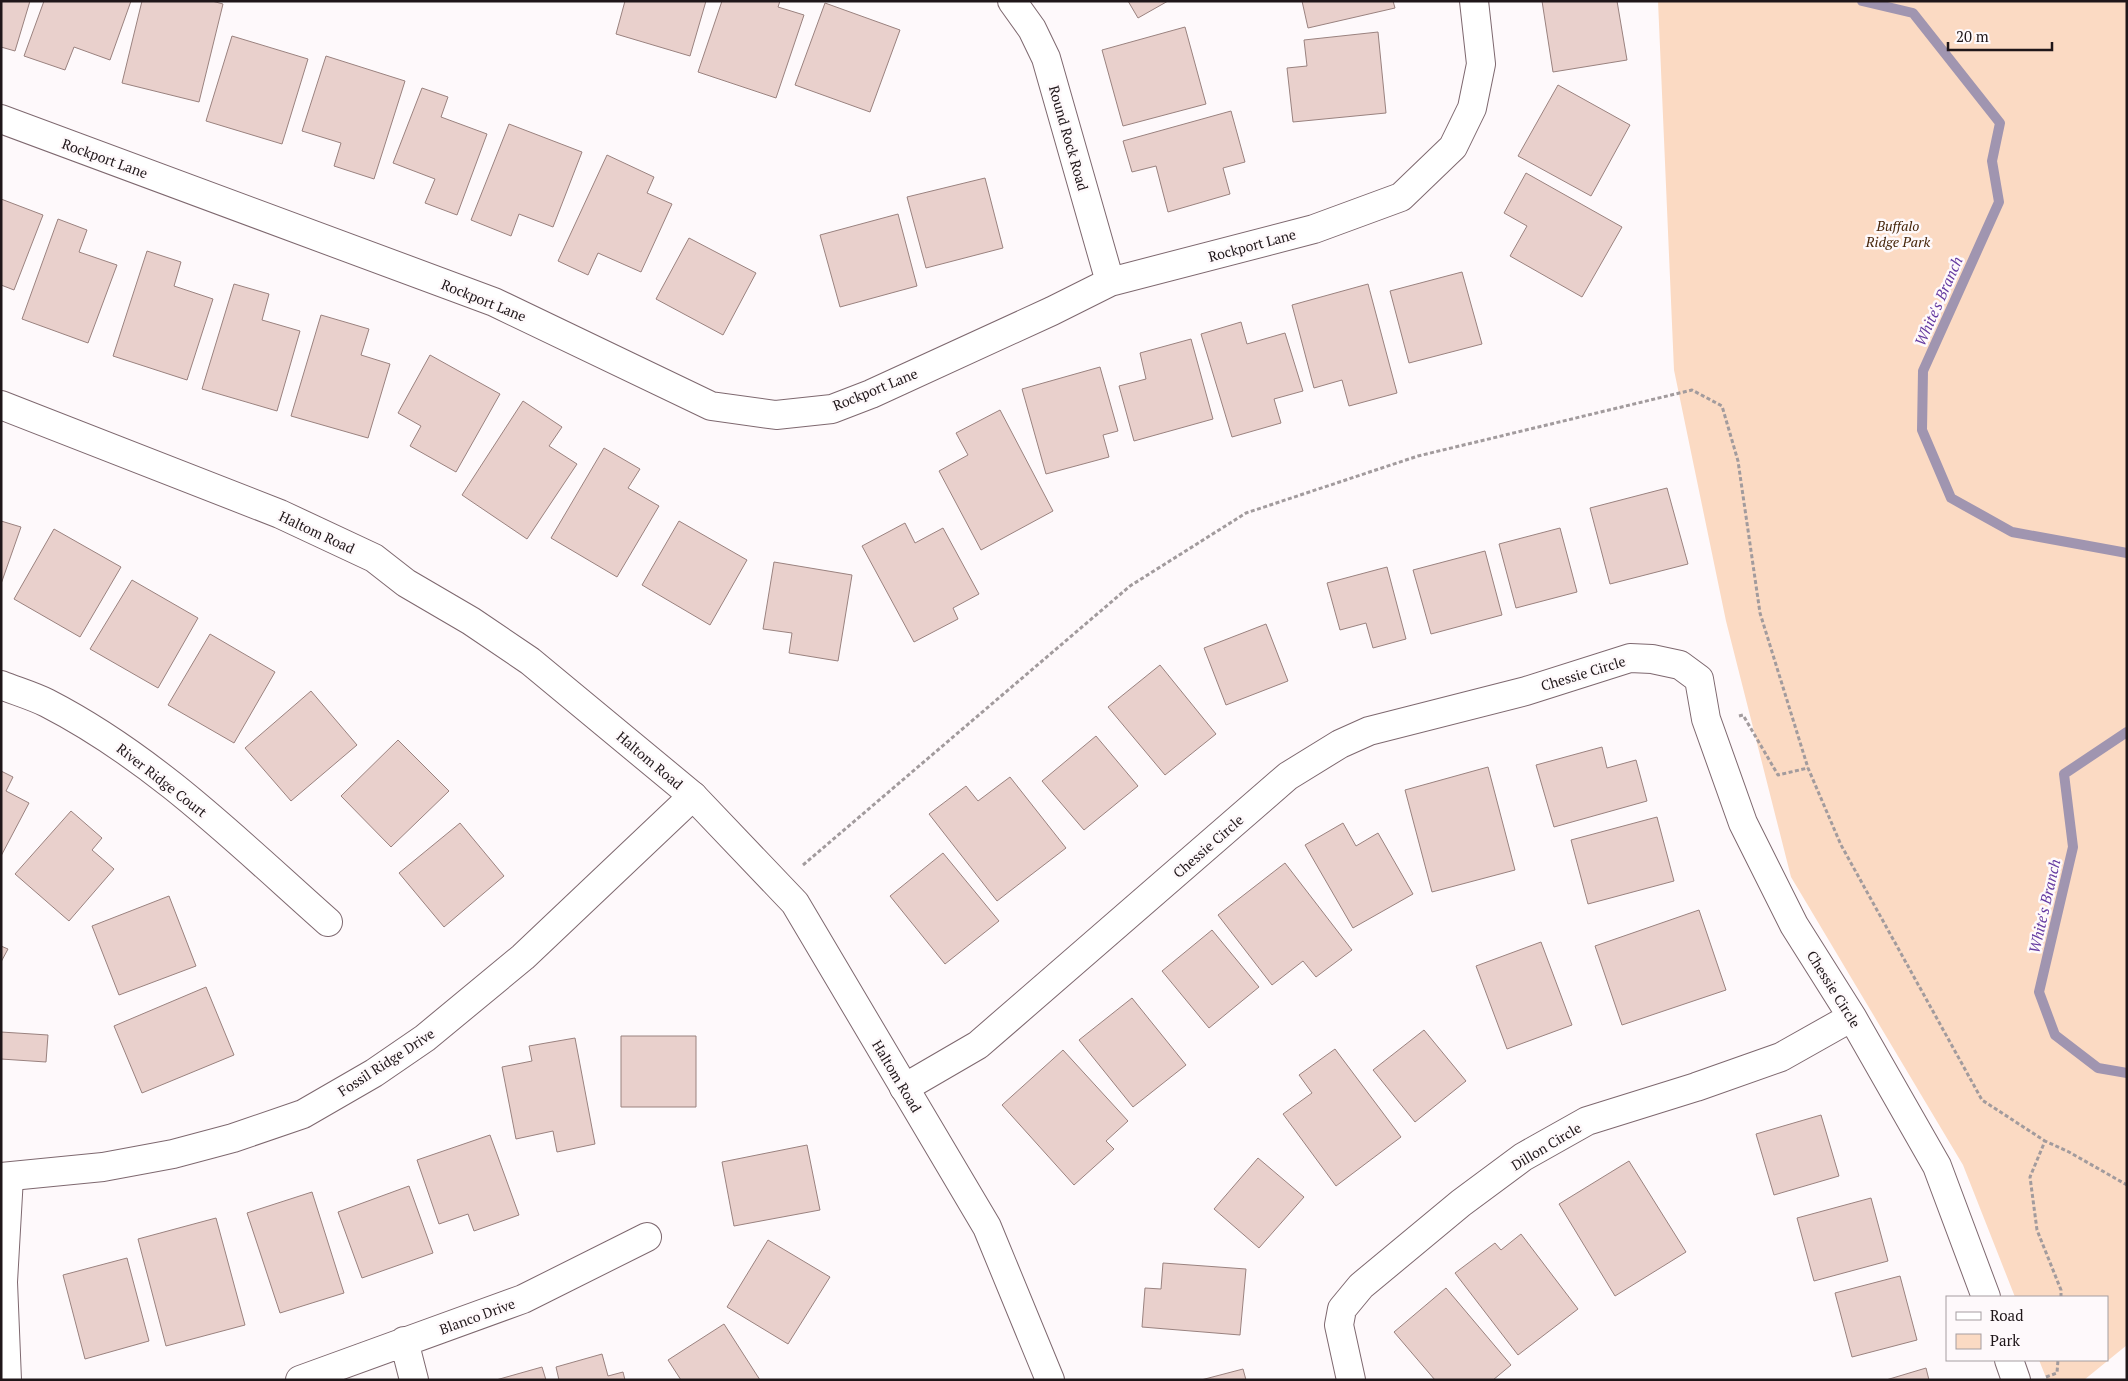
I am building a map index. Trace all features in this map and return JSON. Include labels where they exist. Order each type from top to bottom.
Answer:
[{"type":"street","name":"Round Rock Road","points":[[1012,1],[1032,29],[1046,58],[1110,282]]},
{"type":"street","name":"Rockport Lane","points":[[1,119],[494,302],[711,406],[776,416],[832,409],[871,394],[1110,282],[1314,229],[1401,197],[1453,146],[1472,108],[1481,64],[1474,1]]},
{"type":"street","name":"Haltom Road","points":[[1,405],[280,514],[374,558],[406,583],[471,621],[530,661],[693,796],[795,902],[987,1227],[1050,1380]]},
{"type":"street","name":"Chessie Circle","points":[[904,1088],[978,1045],[1288,776],[1340,744],[1369,731],[1526,691],[1630,658],[1652,659],[1680,665],[1699,679],[1706,719],[1743,823],[1794,926],[1852,1017],[1937,1166],[1986,1296]]},
{"type":"street","name":"River Ridge Court","points":[[1,685],[46,703],[111,740],[179,789],[328,922]]},
{"type":"street","name":"Fossil Ridge Drive","points":[[5,1177],[103,1168],[173,1154],[233,1138],[303,1114],[374,1073],[425,1038],[523,957],[693,796]]},
{"type":"street","name":"Dillon Circle","points":[[1351,1380],[1339,1325],[1342,1309],[1361,1286],[1461,1203],[1523,1157],[1587,1121],[1781,1058],[1852,1017]]},
{"type":"street","points":[[5,1177],[3,1282],[7,1380]]},
{"type":"street","name":"Blanco Drive","points":[[300,1380],[523,1299],[647,1236]]},
{"type":"street","points":[[404,1341],[414,1380]]},
{"type":"street","points":[[2009,1361],[2016,1380]]},
{"type":"path","points":[[1706,719],[1743,715],[1778,775],[1808,768]]},
{"type":"path","points":[[2061,1296],[2061,1290],[2037,1230],[2030,1177],[2045,1141],[2127,1185]]},
{"type":"path","points":[[2039,1380],[2057,1373],[2058,1361]]},
{"type":"green space","name":"Buffalo Ridge Park","points":[[1658,1],[2127,1],[2127,1345],[2108,1360],[2108,1296],[2015,1296],[1963,1165],[1791,877],[1726,621],[1674,370]]},
{"type":"green space","name":"Buffalo Ridge Park","points":[[2039,1361],[2107,1361],[2084,1380],[2047,1380]]},
{"type":"building","points":[[1,1],[30,1],[15,51],[1,47]]},
{"type":"building","points":[[44,1],[131,1],[110,60],[74,47],[65,70],[24,56]]},
{"type":"building","points":[[142,1],[212,1],[223,4],[199,102],[122,83]]},
{"type":"building","points":[[625,1],[706,1],[690,56],[616,34]]},
{"type":"building","points":[[722,1],[780,1],[778,7],[804,15],[776,98],[698,72]]},
{"type":"building","points":[[1128,1],[1168,1],[1138,18]]},
{"type":"building","points":[[1302,1],[1393,1],[1395,8],[1308,28]]},
{"type":"building","points":[[1542,1],[1617,1],[1627,60],[1553,72]]},
{"type":"building","points":[[825,3],[900,30],[870,112],[795,85]]},
{"type":"building","points":[[1185,27],[1206,104],[1123,126],[1102,50]]},
{"type":"building","points":[[1378,32],[1386,113],[1293,122],[1287,68],[1307,66],[1304,40]]},
{"type":"building","points":[[232,36],[308,59],[282,144],[206,121]]},
{"type":"building","points":[[326,56],[405,81],[374,179],[334,166],[341,143],[302,131]]},
{"type":"building","points":[[1558,85],[1630,125],[1591,196],[1518,156]]},
{"type":"building","points":[[422,88],[448,97],[441,117],[487,134],[457,215],[425,203],[435,179],[393,163]]},
{"type":"building","points":[[1231,111],[1245,162],[1223,168],[1230,194],[1168,212],[1156,166],[1132,172],[1123,141]]},
{"type":"building","points":[[509,124],[582,152],[553,227],[519,214],[511,236],[471,220]]},
{"type":"building","points":[[607,155],[654,177],[647,193],[672,204],[641,272],[598,253],[588,275],[558,261]]},
{"type":"building","points":[[1526,173],[1622,227],[1582,297],[1510,256],[1527,226],[1504,213]]},
{"type":"building","points":[[985,178],[1003,248],[926,268],[907,197]]},
{"type":"building","points":[[1,199],[43,215],[14,290],[1,285]]},
{"type":"building","points":[[898,214],[917,286],[840,307],[820,235]]},
{"type":"building","points":[[58,219],[87,230],[79,252],[117,265],[88,343],[22,319]]},
{"type":"building","points":[[689,238],[756,273],[723,335],[656,299]]},
{"type":"building","points":[[147,251],[181,262],[174,286],[213,299],[187,380],[113,356]]},
{"type":"building","points":[[1462,272],[1482,344],[1409,363],[1390,291]]},
{"type":"building","points":[[234,284],[269,294],[262,320],[300,331],[277,411],[202,389]]},
{"type":"building","points":[[1368,284],[1397,393],[1349,406],[1342,380],[1314,388],[1292,305]]},
{"type":"building","points":[[321,315],[369,329],[361,355],[390,364],[368,438],[291,416]]},
{"type":"building","points":[[1241,322],[1247,344],[1285,333],[1303,391],[1274,399],[1281,423],[1232,437],[1201,334]]},
{"type":"building","points":[[1191,339],[1213,419],[1134,441],[1119,386],[1146,379],[1140,353]]},
{"type":"building","points":[[430,355],[500,394],[456,472],[410,446],[421,426],[398,413]]},
{"type":"building","points":[[1100,367],[1118,431],[1103,435],[1109,457],[1046,474],[1022,389]]},
{"type":"building","points":[[523,401],[562,427],[549,446],[577,464],[527,539],[462,495]]},
{"type":"building","points":[[1000,410],[1053,511],[981,550],[939,471],[968,455],[956,433]]},
{"type":"building","points":[[604,448],[640,469],[628,488],[659,506],[617,577],[551,538]]},
{"type":"building","points":[[1667,488],[1688,564],[1610,584],[1590,508]]},
{"type":"building","points":[[1,521],[21,527],[1,584]]},
{"type":"building","points":[[679,521],[747,560],[710,625],[642,585]]},
{"type":"building","points":[[905,523],[915,543],[943,528],[979,594],[953,608],[958,619],[914,642],[862,546]]},
{"type":"building","points":[[1560,528],[1577,592],[1516,608],[1499,544]]},
{"type":"building","points":[[54,529],[121,567],[80,637],[14,599]]},
{"type":"building","points":[[1485,551],[1502,615],[1431,634],[1413,570]]},
{"type":"building","points":[[774,562],[852,575],[838,661],[789,653],[792,633],[763,629]]},
{"type":"building","points":[[1387,567],[1406,639],[1373,648],[1366,623],[1340,630],[1327,583]]},
{"type":"building","points":[[132,580],[198,618],[158,688],[90,649]]},
{"type":"building","points":[[1266,624],[1288,681],[1226,705],[1204,648]]},
{"type":"building","points":[[210,634],[275,672],[234,743],[168,705]]},
{"type":"building","points":[[1160,665],[1216,734],[1165,775],[1108,707]]},
{"type":"building","points":[[311,691],[357,745],[291,801],[245,748]]},
{"type":"building","points":[[1096,736],[1138,786],[1084,830],[1042,781]]},
{"type":"building","points":[[398,740],[449,791],[391,847],[341,796]]},
{"type":"building","points":[[1602,747],[1607,768],[1636,760],[1647,801],[1554,827],[1536,765]]},
{"type":"building","points":[[1488,767],[1515,870],[1432,892],[1405,790]]},
{"type":"building","points":[[1,771],[13,777],[6,791],[29,803],[1,856]]},
{"type":"building","points":[[1010,777],[1066,848],[997,901],[929,814],[966,786],[978,801]]},
{"type":"building","points":[[71,811],[102,838],[92,850],[114,869],[69,921],[15,874]]},
{"type":"building","points":[[1657,817],[1674,881],[1588,904],[1571,840]]},
{"type":"building","points":[[460,823],[504,876],[444,927],[399,873]]},
{"type":"building","points":[[1343,823],[1356,846],[1378,833],[1413,894],[1353,928],[1305,845]]},
{"type":"building","points":[[943,853],[999,921],[945,964],[890,896]]},
{"type":"building","points":[[1285,863],[1352,950],[1316,977],[1303,961],[1272,985],[1218,915]]},
{"type":"building","points":[[169,896],[196,966],[119,995],[92,926]]},
{"type":"building","points":[[1699,910],[1726,990],[1622,1025],[1595,946]]},
{"type":"building","points":[[1212,930],[1259,987],[1209,1028],[1162,971]]},
{"type":"building","points":[[1541,942],[1572,1025],[1507,1049],[1476,966]]},
{"type":"building","points":[[1,946],[8,949],[1,962]]},
{"type":"building","points":[[206,987],[234,1055],[142,1093],[114,1026]]},
{"type":"building","points":[[1132,998],[1186,1065],[1133,1107],[1079,1040]]},
{"type":"building","points":[[1424,1030],[1466,1081],[1415,1122],[1373,1070]]},
{"type":"building","points":[[1,1032],[48,1035],[46,1062],[1,1059]]},
{"type":"building","points":[[621,1036],[696,1036],[696,1107],[621,1107]]},
{"type":"building","points":[[575,1038],[595,1144],[557,1152],[553,1131],[516,1139],[502,1067],[532,1061],[529,1046]]},
{"type":"building","points":[[1335,1049],[1401,1137],[1336,1186],[1283,1114],[1312,1093],[1299,1075]]},
{"type":"building","points":[[1063,1050],[1128,1121],[1106,1141],[1114,1149],[1074,1185],[1002,1105]]},
{"type":"building","points":[[1821,1115],[1839,1176],[1774,1195],[1756,1134]]},
{"type":"building","points":[[490,1135],[519,1215],[474,1231],[468,1214],[439,1224],[417,1160]]},
{"type":"building","points":[[807,1145],[820,1210],[734,1226],[722,1162]]},
{"type":"building","points":[[1258,1158],[1304,1197],[1259,1248],[1214,1209]]},
{"type":"building","points":[[1629,1161],[1686,1252],[1615,1296],[1559,1204]]},
{"type":"building","points":[[409,1186],[433,1253],[362,1278],[338,1212]]},
{"type":"building","points":[[312,1192],[344,1293],[280,1313],[247,1213]]},
{"type":"building","points":[[1871,1198],[1888,1261],[1814,1281],[1797,1218]]},
{"type":"building","points":[[216,1218],[245,1325],[166,1346],[138,1239]]},
{"type":"building","points":[[1521,1234],[1578,1309],[1518,1355],[1455,1273],[1495,1243],[1501,1250]]},
{"type":"building","points":[[768,1240],[830,1277],[788,1344],[727,1307]]},
{"type":"building","points":[[127,1258],[149,1341],[85,1359],[63,1275]]},
{"type":"building","points":[[1163,1263],[1246,1269],[1240,1335],[1142,1327],[1145,1288],[1161,1289]]},
{"type":"building","points":[[1900,1276],[1917,1340],[1852,1357],[1835,1293]]},
{"type":"building","points":[[1446,1288],[1511,1365],[1493,1380],[1435,1380],[1394,1332]]},
{"type":"building","points":[[724,1324],[760,1380],[681,1380],[668,1360]]},
{"type":"building","points":[[602,1354],[608,1376],[623,1372],[625,1380],[559,1380],[556,1367]]},
{"type":"building","points":[[542,1367],[546,1380],[496,1380]]},
{"type":"building","points":[[1926,1368],[1929,1380],[1886,1380]]},
{"type":"building","points":[[1243,1369],[1246,1380],[1201,1380]]},
{"type":"waterway","name":"White's Branch","points":[[1862,1],[1913,13],[2000,123],[1992,161],[1999,202],[1923,371],[1922,430],[1951,498],[2012,532],[2127,553]]},
{"type":"waterway","name":"White's Branch","points":[[2127,732],[2064,774],[2073,847],[2039,992],[2055,1035],[2098,1068],[2127,1073]]}]
